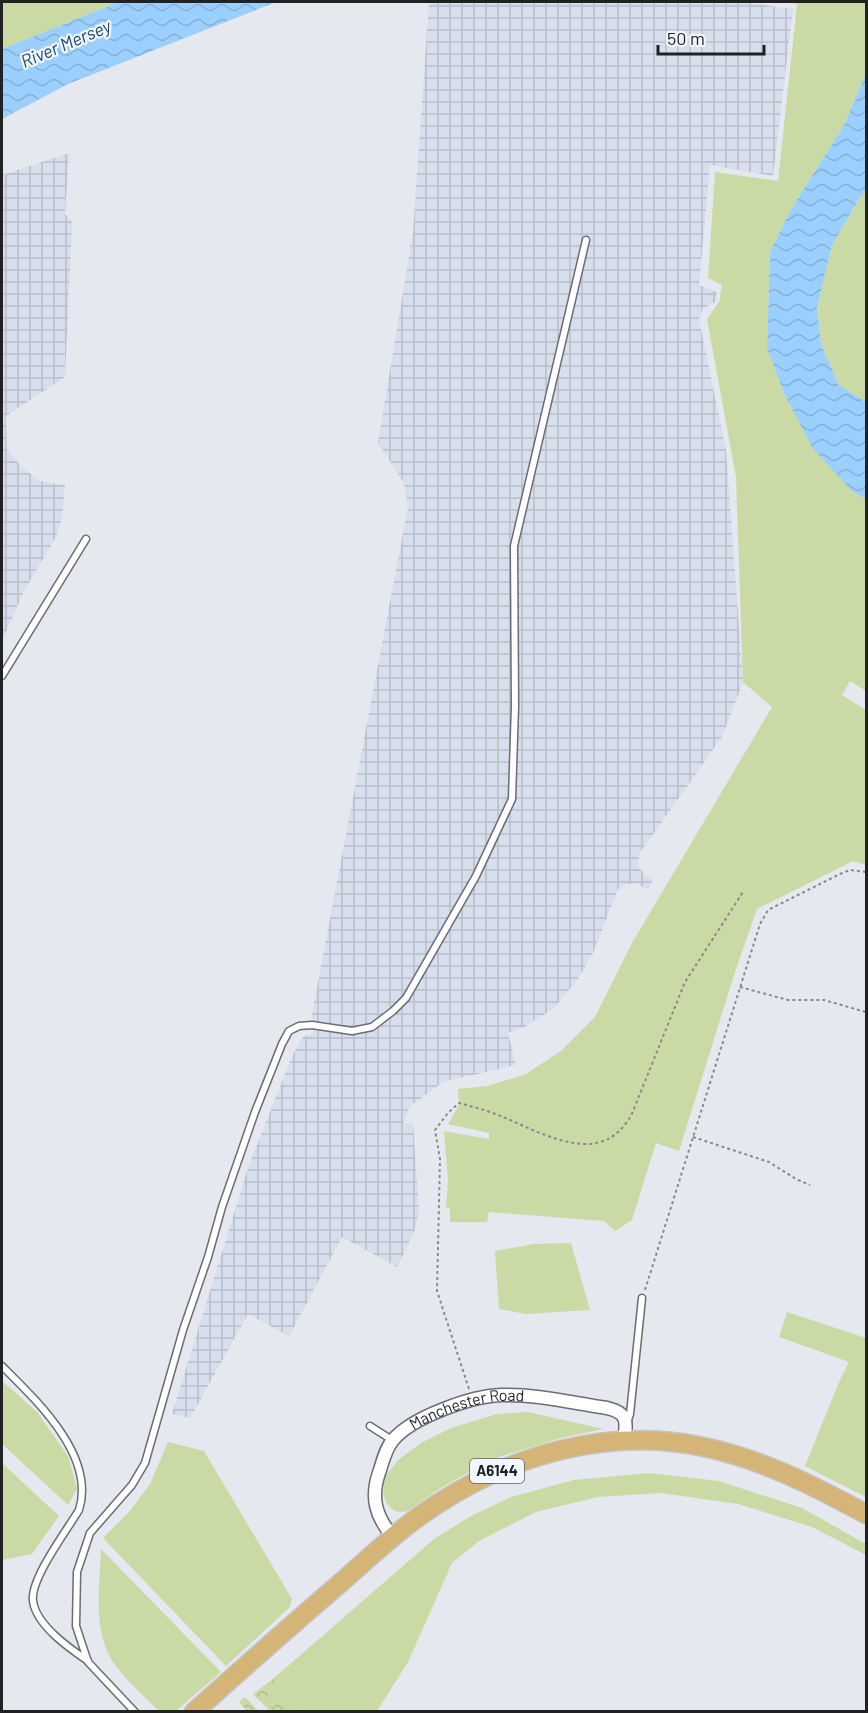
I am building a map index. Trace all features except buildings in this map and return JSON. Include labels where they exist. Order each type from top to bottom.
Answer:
[{"type":"main road","name":"A6144","points":[[194,1712],[393,1538],[438,1503],[488,1475],[512,1465],[567,1449],[603,1442],[626,1432],[647,1440],[697,1445],[748,1459],[798,1478],[867,1514]]},
{"type":"street","name":"Manchester Road","points":[[393,1538],[377,1511],[373,1493],[385,1456],[393,1440],[428,1416],[455,1404],[473,1400],[499,1395],[531,1396],[617,1411],[624,1416],[626,1432]]},
{"type":"lane","points":[[88,1662],[76,1626],[77,1572],[90,1533],[132,1485],[145,1463],[183,1330],[222,1207],[255,1112],[282,1044],[290,1031],[299,1026],[312,1025],[352,1031],[372,1026],[406,998],[476,876],[512,799],[515,706],[514,546],[586,240]]},
{"type":"lane","points":[[2,676],[86,538]]},
{"type":"lane","points":[[626,1432],[630,1414],[642,1298]]},
{"type":"lane","points":[[2,1366],[50,1418],[74,1455],[80,1471],[83,1497],[79,1510],[36,1579],[32,1600],[40,1619],[62,1642],[88,1662],[135,1712]]},
{"type":"lane","points":[[370,1426],[393,1440]]},
{"type":"path","points":[[642,1298],[760,924],[768,910],[850,870],[867,872]]},
{"type":"path","points":[[473,1400],[437,1291],[440,1159],[435,1130],[459,1103],[581,1145],[601,1142],[620,1132],[631,1116],[685,982],[743,892]]},
{"type":"path","points":[[740,987],[788,1000],[824,1000],[866,1012]]},
{"type":"path","points":[[693,1137],[769,1162],[810,1185]]},
{"type":"shaded area","points":[[429,2],[741,2],[793,9],[773,176],[710,165],[699,285],[717,292],[716,302],[703,308],[699,319],[726,450],[743,682],[722,737],[639,854],[638,866],[653,880],[648,890],[638,884],[627,884],[618,889],[593,953],[575,983],[554,1008],[526,1026],[508,1033],[516,1065],[443,1082],[410,1106],[403,1123],[413,1123],[419,1212],[414,1232],[397,1267],[342,1237],[289,1336],[248,1314],[190,1418],[172,1414],[249,1165],[293,1054],[303,1037],[313,1033],[312,1014],[408,507],[404,483],[378,443],[413,232]]},
{"type":"shaded area","points":[[69,153],[65,214],[72,222],[65,377],[6,416],[7,449],[21,466],[39,481],[65,485],[62,518],[56,537],[24,591],[2,641],[2,175]]},
{"type":"green space","points":[[2,2],[119,2],[2,49]]},
{"type":"green space","points":[[784,2],[866,2],[866,74],[844,125],[790,211],[770,252],[767,347],[784,393],[852,491],[866,499],[866,691],[850,681],[842,695],[866,710],[866,865],[853,861],[757,909],[679,1151],[656,1143],[632,1220],[615,1231],[604,1221],[489,1212],[487,1222],[450,1222],[450,1208],[446,1208],[448,1181],[444,1131],[489,1139],[489,1133],[448,1124],[459,1105],[458,1089],[488,1086],[526,1074],[561,1051],[595,1017],[632,943],[772,707],[743,682],[736,477],[707,319],[719,302],[722,285],[708,278],[715,172],[778,181],[797,4]]},
{"type":"green space","points":[[866,190],[866,402],[839,385],[821,344],[817,308],[832,245]]},
{"type":"green space","points":[[571,1243],[590,1310],[526,1314],[499,1309],[495,1251],[534,1244]]},
{"type":"green space","points":[[787,1312],[866,1338],[866,1497],[805,1466],[849,1362],[779,1337]]},
{"type":"green space","points":[[2,1381],[37,1412],[68,1456],[77,1489],[68,1505],[2,1444]]},
{"type":"green space","points":[[528,1412],[603,1429],[561,1438],[499,1457],[439,1489],[408,1511],[394,1511],[387,1504],[383,1494],[384,1478],[398,1460],[421,1443],[451,1428],[497,1414]]},
{"type":"green space","points":[[168,1442],[204,1451],[292,1599],[289,1608],[226,1666],[103,1538],[130,1511],[150,1484]]},
{"type":"green space","points":[[2,1463],[59,1516],[32,1554],[2,1560]]},
{"type":"green space","points":[[649,1473],[719,1481],[802,1508],[866,1544],[866,1555],[812,1527],[738,1504],[661,1493],[598,1497],[536,1512],[479,1541],[452,1563],[408,1662],[377,1711],[301,1711],[274,1678],[434,1539],[469,1517],[511,1497],[574,1480]]},
{"type":"green space","points":[[101,1549],[221,1672],[176,1711],[158,1710],[124,1676],[109,1655],[104,1643],[99,1616]]},
{"type":"green space","points":[[274,1678],[301,1711],[270,1711],[253,1694]]},
{"type":"green space","points":[[245,1697],[259,1711],[247,1711],[239,1702]]},
{"type":"water","name":"River Mersey","points":[[119,2],[276,2],[68,84],[2,119],[2,49]]},
{"type":"water","points":[[866,74],[866,190],[832,245],[817,308],[821,344],[839,385],[866,402],[866,499],[852,491],[813,449],[784,393],[767,348],[770,252],[790,211],[844,125]]}]
